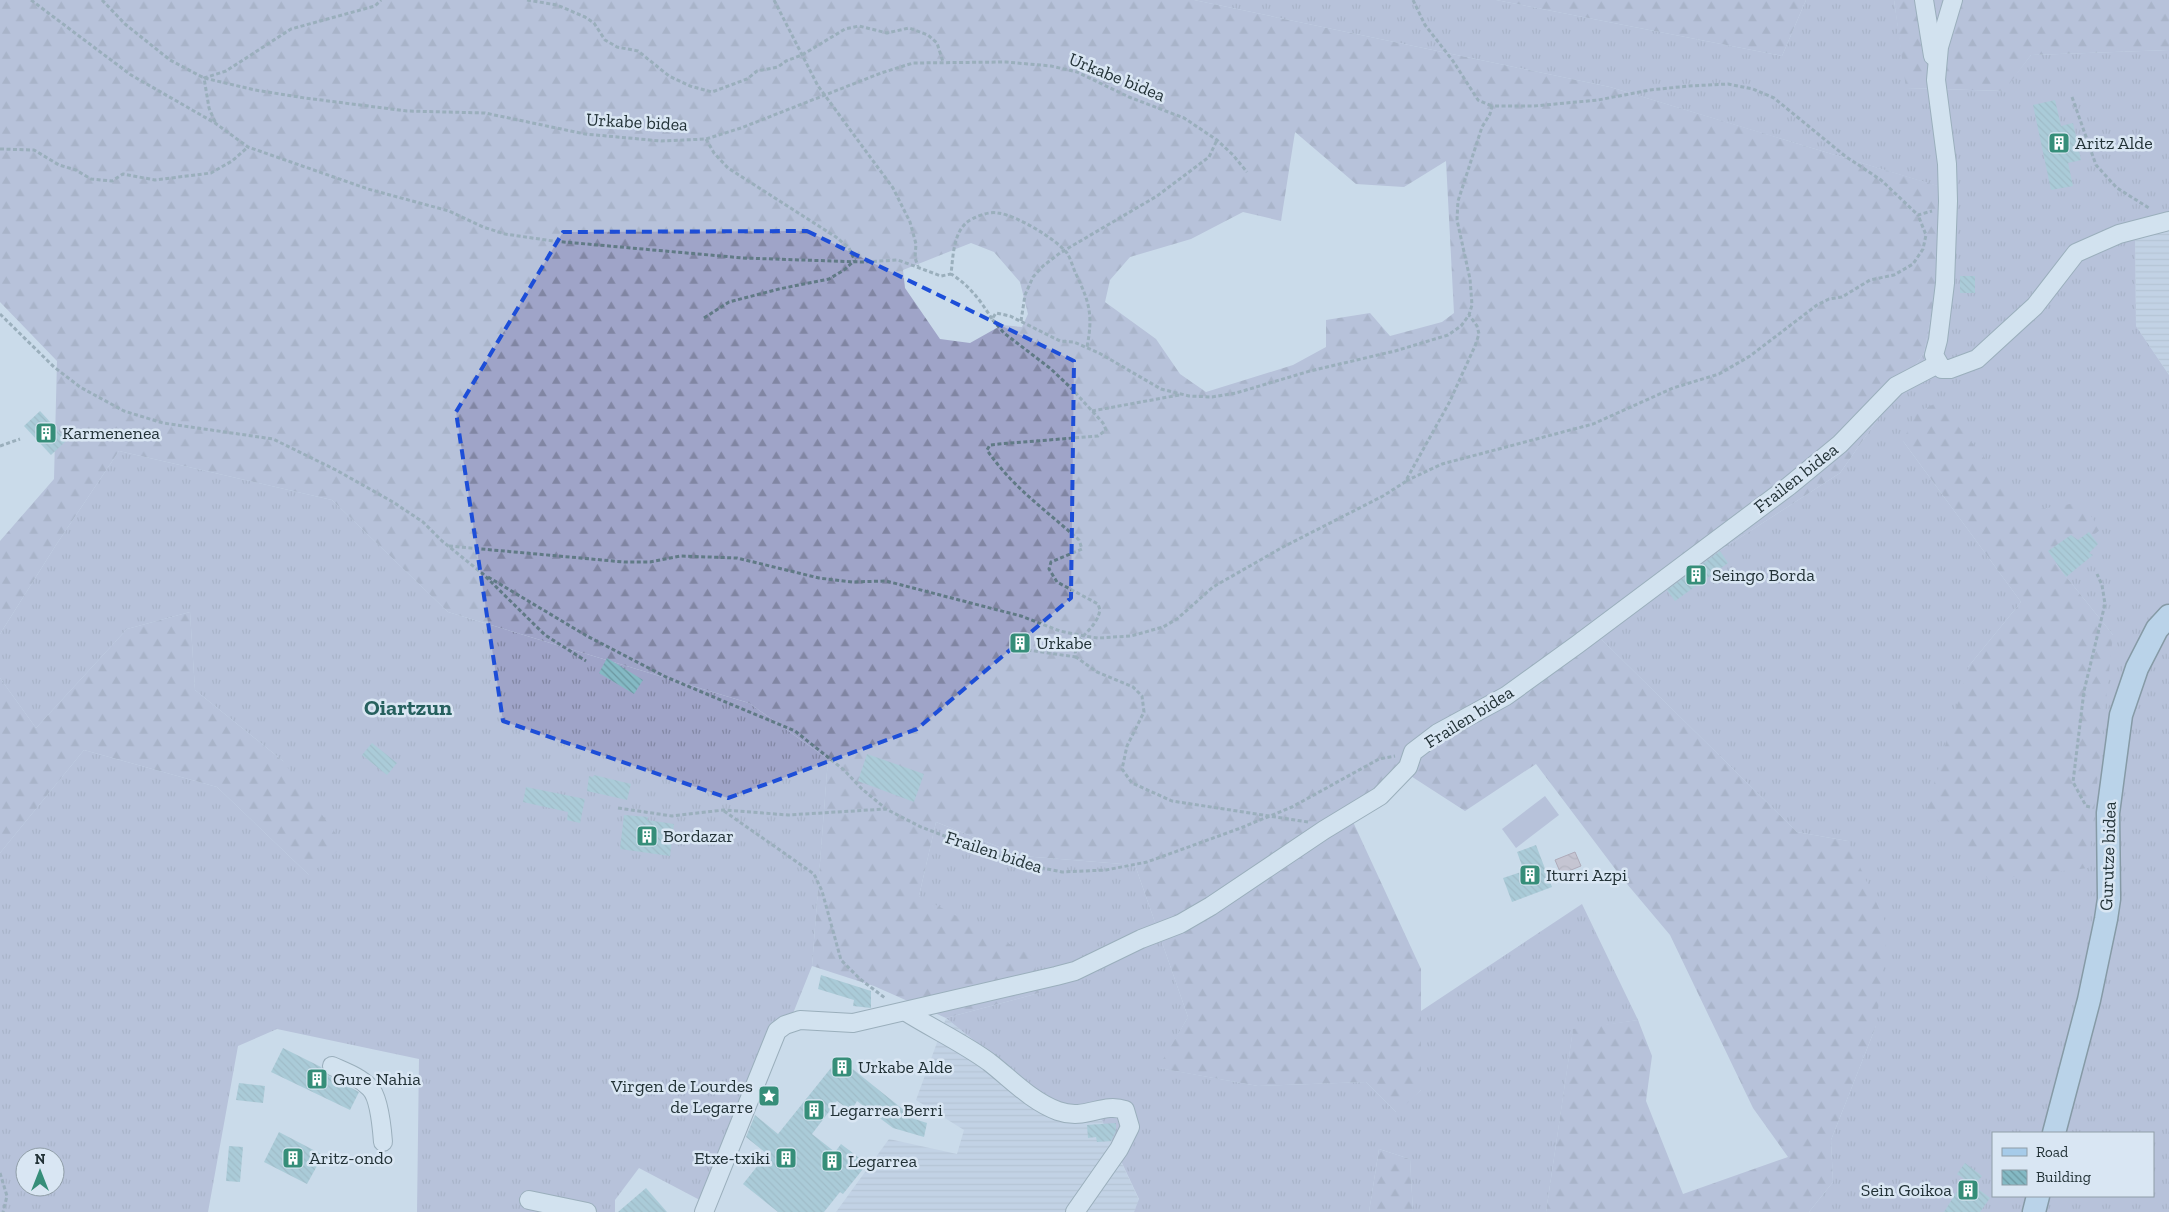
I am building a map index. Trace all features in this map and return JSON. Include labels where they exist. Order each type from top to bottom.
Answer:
[{"type":"main road","name":"Gurutze bidea","points":[[2054,1132],[2088,1000],[2106,919],[2109,899],[2108,812],[2121,715],[2137,668],[2158,629],[2169,616]]},
{"type":"main road","points":[[2034,1212],[2038,1197]]},
{"type":"street","points":[[1924,0],[1928,17],[1947,164],[1948,201],[1944,283],[1938,340],[1934,355],[1942,369],[1950,369],[1978,359],[2036,306],[2076,253],[2119,234],[2169,221]]},
{"type":"street","points":[[1936,80],[1939,48],[1953,0]]},
{"type":"street","name":"Frailen bidea","points":[[704,1212],[777,1031],[785,1025],[800,1020],[853,1023],[1003,989],[1075,970],[1141,939],[1180,924],[1211,906],[1324,830],[1380,796],[1408,767],[1413,752],[1438,733],[1506,696],[1578,644],[1789,486],[1840,444],[1896,386],[1938,364]]},
{"type":"street","points":[[906,1012],[988,1061],[1038,1101],[1058,1111],[1088,1114],[1116,1106],[1125,1110],[1130,1127],[1119,1149],[1075,1212]]},
{"type":"street","points":[[332,1066],[357,1078],[372,1089],[380,1118],[383,1142]]},
{"type":"street","points":[[529,1200],[587,1212]]},
{"type":"path","points":[[31,0],[131,75],[215,123],[248,147],[368,190],[449,211],[483,228],[504,234],[553,241],[742,258],[855,261],[898,260],[941,276],[951,274],[962,280],[982,302],[992,319],[1004,333],[1051,369],[1092,411],[1106,430],[1098,436],[990,445],[987,450],[1000,470],[1079,540],[1082,549],[1051,562],[1049,569],[1057,582],[1098,604],[1100,610],[1096,622],[1080,638],[1074,650],[1076,657]]},
{"type":"path","name":"Urkabe bidea","points":[[102,0],[125,24],[170,60],[204,78],[255,90],[398,110],[484,113],[585,134],[662,141],[706,139],[784,112],[826,94],[913,63],[1006,62],[1051,66],[1077,72],[1129,97],[1184,118],[1217,140],[1247,172]]},
{"type":"path","points":[[215,123],[209,108],[204,78],[226,71],[291,29],[375,6],[381,0]]},
{"type":"path","points":[[527,0],[557,5],[585,17],[594,23],[605,40],[617,47],[638,51],[669,76],[690,86],[712,92],[747,79],[757,71],[778,67],[844,29],[859,26],[887,33],[908,28],[928,34],[937,43],[943,62]]},
{"type":"path","points":[[774,0],[818,86],[826,94],[893,188],[910,222],[916,244],[915,258],[918,266]]},
{"type":"path","points":[[449,546],[624,562],[650,562],[680,556],[737,558],[819,578],[852,582],[886,581],[1021,616],[1060,631],[1084,636],[1098,638],[1131,636],[1163,628],[1177,619],[1213,587],[1283,547],[1442,464],[1593,424],[1673,388],[1719,374],[1750,356],[1817,305],[1829,299],[1842,297],[1870,280],[1894,274],[1913,264],[1922,249],[1926,235],[1918,215],[1881,180],[1844,156],[1774,98],[1753,89],[1728,84],[1650,90],[1598,100],[1534,106],[1492,106],[1478,100],[1453,61],[1425,25],[1413,0]]},
{"type":"path","points":[[2072,97],[2096,165],[2116,188],[2154,211]]},
{"type":"path","points":[[992,319],[996,313],[1010,316],[1060,341],[1074,342],[1100,353],[1161,389],[1182,395],[1212,397],[1236,393],[1310,371],[1395,351],[1448,335],[1461,326],[1469,315],[1472,305],[1470,279],[1457,220],[1458,201],[1482,128],[1492,106]]},
{"type":"path","points":[[706,139],[714,153],[728,168],[836,237],[849,248],[855,261]]},
{"type":"path","points":[[1021,321],[1025,295],[1033,277],[1064,251],[1157,196],[1209,157],[1217,140]]},
{"type":"path","points":[[0,149],[34,150],[59,165],[76,170],[91,179],[112,181],[123,174],[155,180],[211,173],[232,161],[248,147]]},
{"type":"path","points":[[1918,215],[1940,209],[1948,201]]},
{"type":"path","points":[[951,274],[955,243],[966,224],[981,216],[997,212],[1017,219],[1038,230],[1066,253],[1087,296],[1091,326],[1087,348]]},
{"type":"path","points":[[704,318],[729,302],[829,279],[855,261]]},
{"type":"path","points":[[0,314],[54,367],[80,387],[105,402],[131,414],[163,423],[273,439],[336,470],[393,502],[423,522],[483,574],[545,635],[586,661]]},
{"type":"path","points":[[1405,482],[1449,403],[1476,346],[1479,334],[1477,326],[1469,315]]},
{"type":"path","points":[[1092,411],[1182,395]]},
{"type":"path","points":[[0,446],[20,439]]},
{"type":"path","name":"Frailen bidea","points":[[483,574],[587,636],[666,677],[795,730],[844,770],[862,789],[886,809],[921,827],[981,851],[1014,862],[1062,872],[1106,870],[1147,862],[1292,807],[1379,759],[1413,752]]},
{"type":"path","points":[[2097,574],[2102,585],[2105,604],[2084,690],[2073,782],[2086,806],[2108,812]]},
{"type":"path","points":[[1021,649],[1076,657],[1097,672],[1133,687],[1142,696],[1144,712],[1127,746],[1122,769],[1132,783],[1172,801],[1305,821],[1324,830]]},
{"type":"path","points":[[618,808],[672,816],[724,810],[788,815],[886,809]]},
{"type":"path","points":[[724,810],[814,874],[822,891],[841,960],[860,979],[906,1012]]},
{"type":"path","points":[[0,1173],[7,1196],[3,1212]]},
{"type":"highlighted area","points":[[807,231],[1074,361],[1071,598],[917,729],[728,798],[503,721],[456,412],[563,232]]},
{"type":"shaded area","points":[[2169,227],[2169,375],[2136,326],[2135,235]]},
{"type":"shaded area","points":[[946,1018],[1058,1108],[1096,1108],[1139,1200],[1134,1212],[836,1212],[889,1139],[957,1154],[964,1130],[916,1100]]},
{"type":"green space","points":[[0,0],[1194,0],[1610,87],[1955,191],[1924,353],[1840,473],[1594,632],[1797,832],[1848,841],[1888,928],[1876,1026],[1831,1140],[1833,1182],[1809,1212],[1546,1212],[1573,1029],[1638,1020],[1652,1056],[1646,1101],[1683,1194],[1788,1157],[1753,1108],[1670,935],[1622,878],[1536,764],[1465,811],[1400,769],[1348,811],[1421,969],[1421,1090],[1397,1113],[1366,1082],[1258,1086],[1158,1068],[1188,1017],[1135,865],[1022,856],[936,822],[919,896],[1034,957],[1039,993],[946,1018],[874,986],[812,966],[828,759],[749,703],[448,612],[332,500],[119,451],[56,545],[0,634],[0,541],[54,479],[57,361],[0,302]],"holes":[[[1295,132],[1356,184],[1404,187],[1446,161],[1454,313],[1442,322],[1390,336],[1370,313],[1326,320],[1326,347],[1293,365],[1206,392],[1180,374],[1156,339],[1105,302],[1110,280],[1130,257],[1191,239],[1243,212],[1281,221]],[[971,243],[994,252],[1020,282],[1028,314],[1022,327],[1002,325],[970,343],[940,339],[905,288],[903,270]]]},
{"type":"green space","points":[[1194,0],[1496,0],[1782,56],[1806,0],[1894,0],[1907,88],[2003,91],[2031,55],[2169,50],[2169,227],[2135,235],[2136,326],[2169,375],[2169,1212],[1809,1212],[1833,1182],[1831,1140],[1876,1026],[1848,841],[1797,832],[1594,632],[1840,473],[1924,353],[1954,191],[1610,87]],"holes":[[[1903,441],[2036,520],[2056,564],[2113,635],[1968,667],[2021,602]]]},
{"type":"green space","points":[[1496,0],[1806,0],[1782,56]]},
{"type":"green space","points":[[1894,0],[2169,0],[2169,50],[2031,55],[2004,91],[1906,88]]},
{"type":"green space","points":[[1938,402],[2029,511],[2082,502],[2100,530],[2056,564],[2113,635],[2088,868],[1989,880],[1927,808],[1968,667],[2021,602],[1903,441],[1916,413]]},
{"type":"green space","points":[[119,451],[332,500],[448,612],[749,703],[828,759],[812,966],[715,1208],[639,1168],[615,1200],[615,1212],[417,1212],[419,1059],[277,1029],[238,1046],[208,1212],[0,1212],[0,853],[84,750],[217,787],[309,875],[283,761],[195,690],[190,612],[127,629],[36,728],[0,678],[0,634],[56,545]]},
{"type":"green space","points":[[190,612],[195,690],[283,761],[344,845],[309,875],[217,787],[84,750],[0,853],[0,678],[36,728],[127,629]]},
{"type":"green space","points":[[1545,796],[1559,815],[1516,848],[1502,829]]},
{"type":"green space","points":[[936,822],[1022,856],[1135,865],[1188,1017],[1159,1068],[1258,1086],[1366,1082],[1396,1112],[1421,1090],[1421,1011],[1582,904],[1638,1020],[1573,1030],[1546,1212],[1413,1212],[1410,1159],[1379,1149],[1369,1212],[1134,1212],[1139,1199],[1096,1108],[1058,1108],[946,1018],[1039,993],[919,896]]},
{"type":"green space","points":[[1379,1149],[1410,1159],[1413,1212],[1369,1212]]},
{"type":"water","points":[[1575,852],[1581,866],[1561,874],[1555,860]]},
{"type":"building","name":"Aritz Alde","points":[[2055,100],[2061,126],[2073,123],[2081,160],[2068,163],[2073,186],[2051,190],[2033,105]]},
{"type":"building","points":[[1960,276],[1975,276],[1975,293],[1960,293]]},
{"type":"building","name":"Karmenenea","points":[[40,411],[67,440],[51,455],[24,426]]},
{"type":"building","points":[[2089,532],[2098,544],[2089,553],[2093,555],[2066,577],[2048,551],[2071,535],[2078,540]]},
{"type":"building","name":"Seingo Borda","points":[[1720,551],[1728,563],[1675,601],[1667,590]]},
{"type":"building","name":"Urkabe","points":[[1015,633],[1030,637],[1025,652],[1011,648]]},
{"type":"building","points":[[607,658],[643,680],[634,694],[599,673]]},
{"type":"building","points":[[372,743],[397,763],[387,775],[362,755]]},
{"type":"building","points":[[867,754],[924,774],[914,802],[858,781]]},
{"type":"building","points":[[594,775],[631,784],[627,800],[587,791],[589,776],[593,777]]},
{"type":"building","points":[[526,787],[585,799],[580,823],[567,820],[568,812],[523,802]]},
{"type":"building","name":"Bordazar","points":[[624,815],[648,817],[647,820],[674,824],[670,856],[620,849]]},
{"type":"building","name":"Iturri Azpi","points":[[1536,845],[1552,887],[1512,902],[1503,878],[1524,871],[1517,852]]},
{"type":"building","points":[[821,975],[871,991],[871,1008],[853,1006],[854,1000],[818,989]]},
{"type":"building","name":"Gure Nahia","points":[[283,1048],[321,1067],[327,1075],[359,1092],[350,1110],[271,1072]]},
{"type":"building","points":[[839,1058],[905,1111],[902,1115],[927,1123],[924,1137],[893,1128],[857,1101],[851,1111],[837,1101],[812,1134],[835,1152],[841,1144],[867,1164],[843,1194],[840,1192],[824,1212],[778,1212],[743,1184],[767,1154],[746,1137],[755,1115],[778,1134]]},
{"type":"building","points":[[239,1083],[265,1086],[263,1103],[236,1100]]},
{"type":"building","points":[[1116,1123],[1116,1131],[1111,1141],[1097,1142],[1096,1137],[1088,1138],[1087,1125]]},
{"type":"building","name":"Aritz-ondo","points":[[279,1132],[323,1155],[307,1184],[264,1162]]},
{"type":"building","points":[[229,1146],[243,1147],[240,1182],[226,1181]]},
{"type":"building","points":[[1965,1163],[1982,1176],[1974,1186],[1957,1174]]},
{"type":"building","name":"Sein Goikoa","points":[[1965,1179],[1990,1198],[1980,1212],[1944,1212]]},
{"type":"building","points":[[646,1188],[667,1212],[618,1212]]},
{"type":"place","name":"Aritz Alde","points":[[2059,143]]},
{"type":"place","name":"Karmenenea","points":[[46,433]]},
{"type":"place","name":"Seingo Borda","points":[[1696,575]]},
{"type":"place","name":"Urkabe","points":[[1020,643]]},
{"type":"place","name":"Bordazar","points":[[647,836]]},
{"type":"place","name":"Iturri Azpi","points":[[1530,875]]},
{"type":"place","name":"Urkabe Alde","points":[[842,1067]]},
{"type":"place","name":"Gure Nahia","points":[[317,1079]]},
{"type":"place","name":"Virgen de Lourdes de Legarre","points":[[769,1096]]},
{"type":"place","name":"Legarrea Berri","points":[[814,1110]]},
{"type":"place","name":"Aritz-ondo","points":[[293,1158]]},
{"type":"place","name":"Etxe-txiki","points":[[786,1158]]},
{"type":"place","name":"Legarrea","points":[[832,1161]]},
{"type":"place","name":"Sein Goikoa","points":[[1968,1190]]},
{"type":"district","name":"Oiartzun","points":[[408,707]]}]
